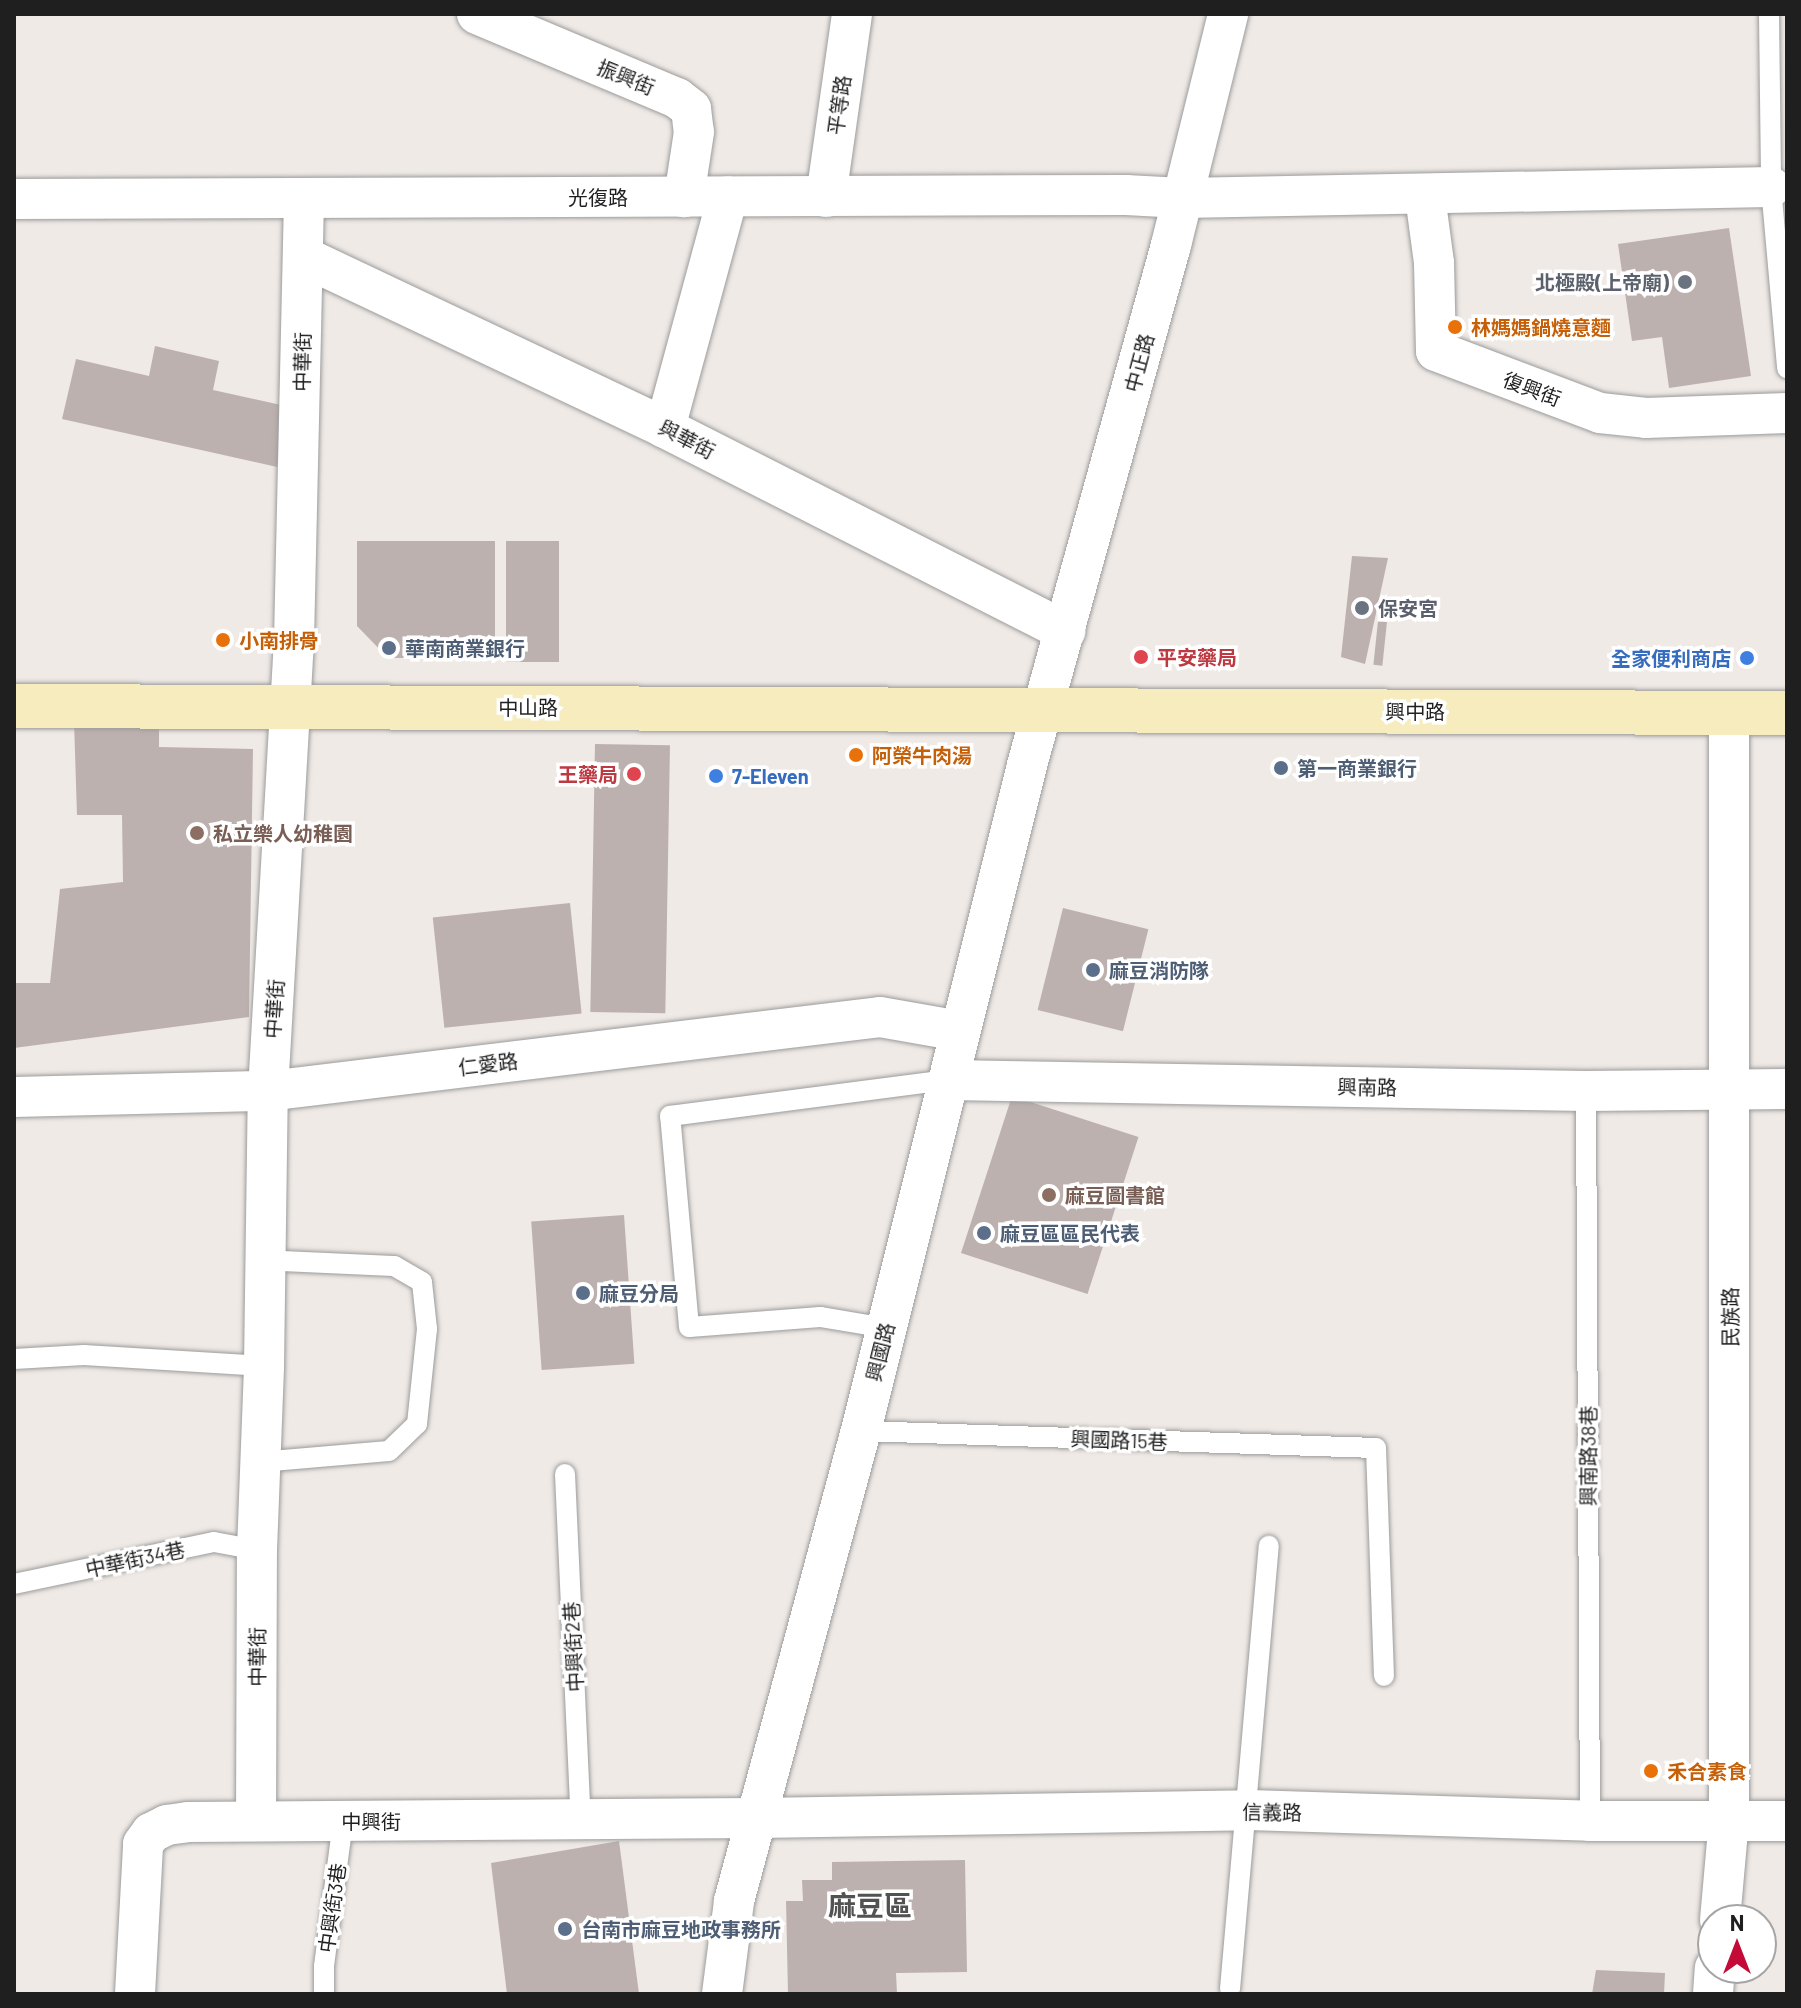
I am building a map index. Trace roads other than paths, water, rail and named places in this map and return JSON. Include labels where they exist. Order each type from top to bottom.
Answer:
[{"type":"main road","name":"中山路","points":[[14,706],[1043,710]]},
{"type":"main road","name":"興中路","points":[[1043,710],[1787,713]]},
{"type":"street","name":"振興街","points":[[477,14],[677,98],[691,109],[694,132],[684,197]]},
{"type":"street","name":"平等路","points":[[826,197],[852,14]]},
{"type":"street","name":"中正路","points":[[1043,710],[1182,198],[1228,14]]},
{"type":"street","points":[[1182,198],[1425,196],[1771,187]]},
{"type":"street","name":"光復路","points":[[14,199],[1126,195],[1182,198]]},
{"type":"street","points":[[665,428],[728,196]]},
{"type":"street","name":"復興街","points":[[1425,196],[1434,263],[1436,351],[1600,413],[1646,418],[1787,413]]},
{"type":"street","name":"中華街","points":[[256,1821],[257,1550],[264,1366],[268,1091],[291,705],[304,198]]},
{"type":"street","name":"與華街","points":[[304,257],[665,428],[1065,631]]},
{"type":"street","name":"興國路","points":[[722,1994],[734,1901],[861,1431],[1043,710]]},
{"type":"street","name":"民族路","points":[[1721,1904],[1729,1820],[1729,713]]},
{"type":"street","name":"仁愛路","points":[[14,1097],[268,1091],[880,1017],[960,1031]]},
{"type":"street","name":"興南路","points":[[948,1080],[1586,1091],[1787,1089]]},
{"type":"street","name":"信義路","points":[[757,1818],[1249,1810],[1590,1821],[1787,1821]]},
{"type":"street","name":"中興街","points":[[135,1994],[143,1844],[151,1833],[167,1825],[256,1821],[757,1818]]},
{"type":"lane","points":[[1769,14],[1771,187],[1787,368]]},
{"type":"lane","points":[[886,1328],[820,1317],[689,1327],[670,1116],[948,1080]]},
{"type":"lane","name":"興南路38巷","points":[[1586,1091],[1590,1821]]},
{"type":"lane","points":[[260,1462],[389,1451],[417,1424],[427,1329],[422,1282],[394,1266],[264,1260]]},
{"type":"lane","points":[[14,1359],[84,1355],[264,1366]]},
{"type":"lane","name":"興國路15巷","points":[[861,1431],[1376,1448],[1384,1676]]},
{"type":"lane","name":"中興街2巷","points":[[565,1474],[581,1820]]},
{"type":"lane","name":"中華街34巷","points":[[14,1584],[214,1542],[257,1550]]},
{"type":"lane","points":[[1230,1989],[1249,1810],[1269,1546]]},
{"type":"lane","name":"中興街3巷","points":[[324,1994],[324,1966],[343,1822]]},
{"type":"place","name":"北極殿(上帝廟)","points":[[1685,282]]},
{"type":"place","name":"林媽媽鍋燒意麵","points":[[1455,327]]},
{"type":"place","name":"保安宮","points":[[1362,608]]},
{"type":"place","name":"小南排骨","points":[[223,640]]},
{"type":"place","name":"華南商業銀行","points":[[389,648]]},
{"type":"place","name":"平安藥局","points":[[1141,657]]},
{"type":"place","name":"全家便利商店","points":[[1747,658]]},
{"type":"place","name":"阿榮牛肉湯","points":[[856,755]]},
{"type":"place","name":"第一商業銀行","points":[[1281,768]]},
{"type":"place","name":"王藥局","points":[[634,774]]},
{"type":"place","name":"7-Eleven","points":[[716,776]]},
{"type":"place","name":"私立樂人幼稚園","points":[[197,833]]},
{"type":"place","name":"麻豆消防隊","points":[[1093,970]]},
{"type":"place","name":"麻豆圖書館","points":[[1049,1195]]},
{"type":"place","name":"麻豆區區民代表","points":[[984,1233]]},
{"type":"place","name":"麻豆分局","points":[[583,1293]]},
{"type":"place","name":"禾合素食","points":[[1651,1771]]},
{"type":"place","name":"台南市麻豆地政事務所","points":[[565,1929]]},
{"type":"district","name":"麻豆區","points":[[870,1905]]}]
